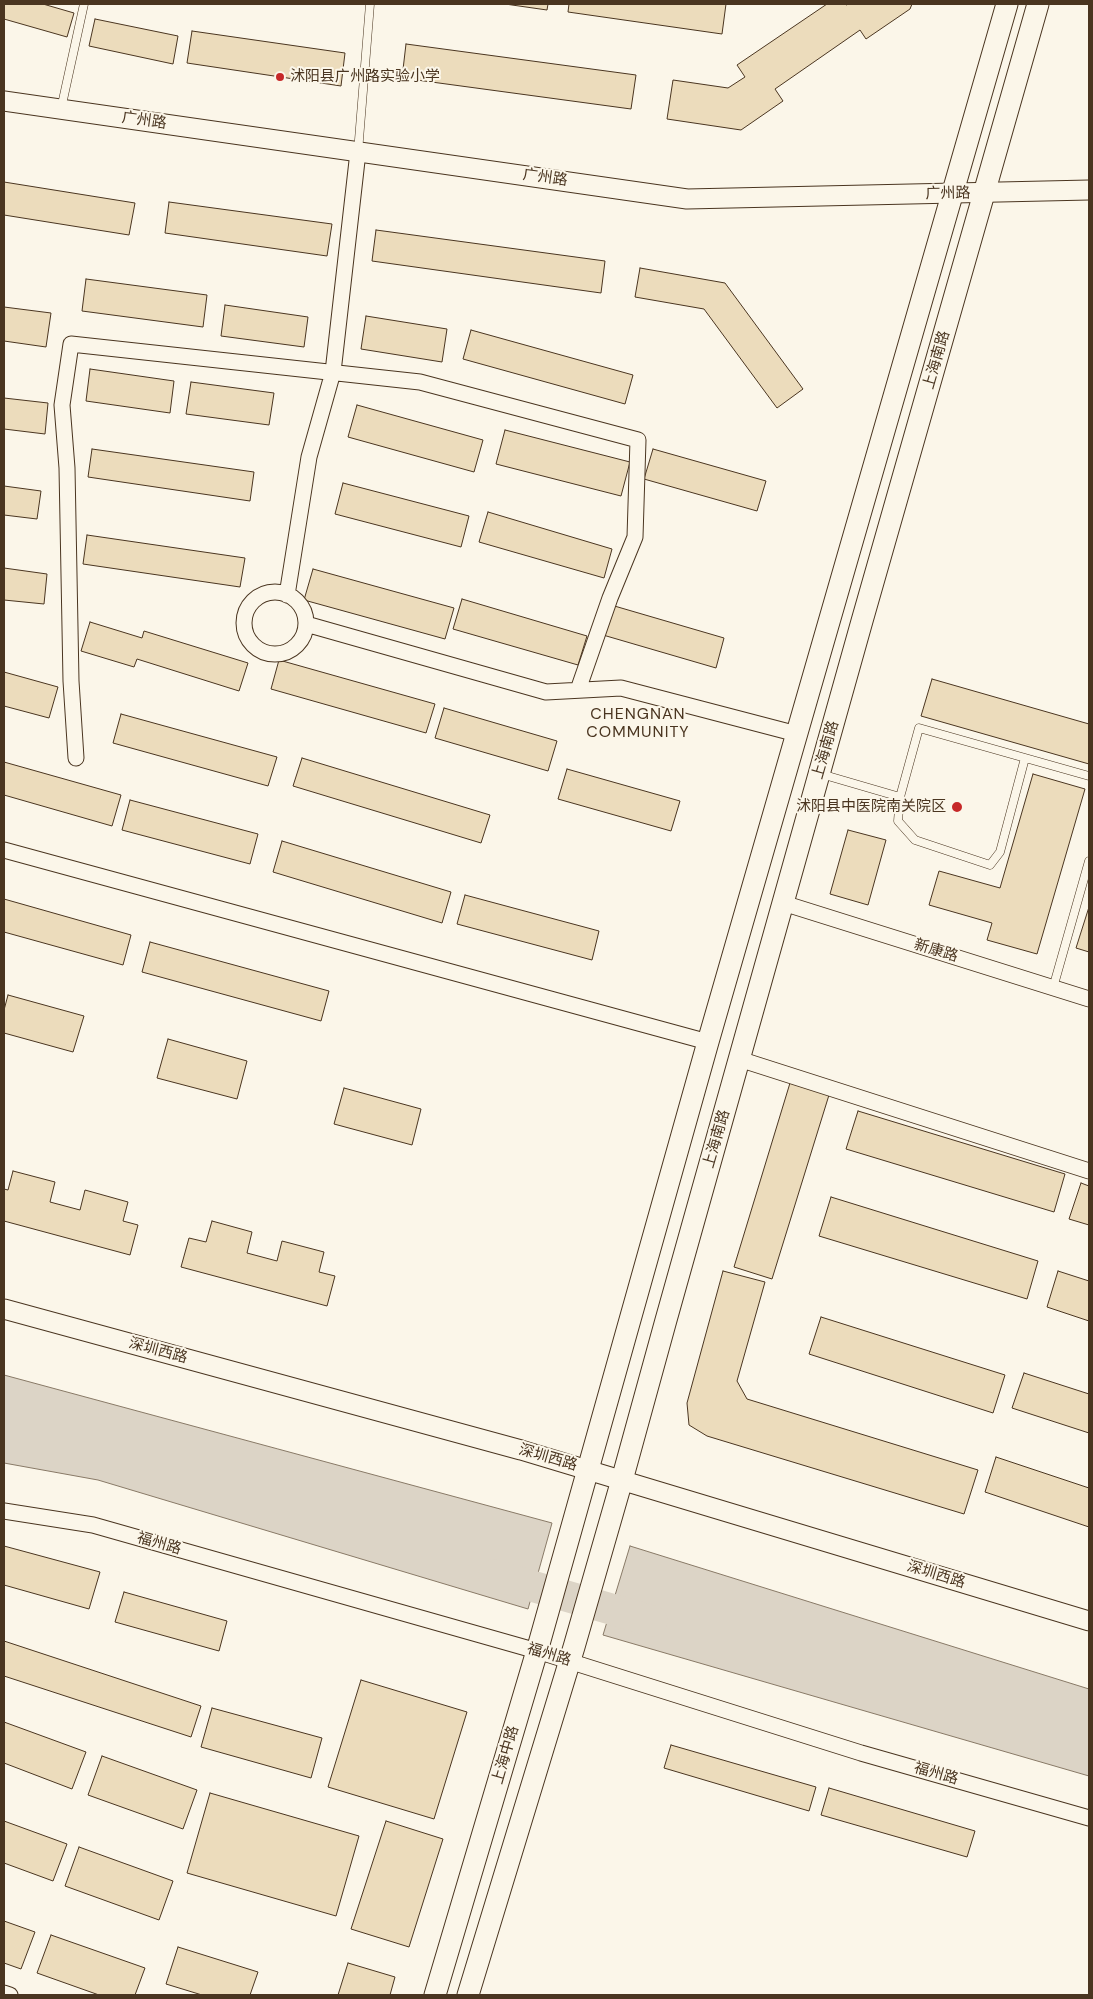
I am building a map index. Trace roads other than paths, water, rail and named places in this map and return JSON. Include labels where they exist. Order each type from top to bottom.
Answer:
[{"type":"main road","name":"上海南路","points":[[575,1514],[708,1042],[1007,4]]},
{"type":"main road","name":"上海南路","points":[[572,1654],[1038,4]]},
{"type":"main road","name":"上海中路","points":[[435,1995],[539,1644],[575,1514]]},
{"type":"main road","points":[[468,1995],[572,1654]]},
{"type":"street","name":"广州路","points":[[4,101],[687,199],[1089,190]]},
{"type":"street","points":[[287,595],[309,457],[333,372],[358,152]]},
{"type":"street","points":[[76,758],[70,682],[67,468],[62,405],[70,344],[420,382],[638,440],[635,537],[610,598],[578,690]]},
{"type":"street","points":[[266,593],[287,595],[301,607],[306,624],[304,635],[298,644],[290,650],[280,654],[270,654],[251,644],[246,635],[244,625],[245,614],[249,605],[266,593]]},
{"type":"street","points":[[306,624],[546,692],[621,688],[797,734]]},
{"type":"street","points":[[4,850],[708,1042]]},
{"type":"street","name":"新康路","points":[[783,904],[1089,999]]},
{"type":"street","points":[[739,1060],[1089,1172]]},
{"type":"street","name":"深圳西路","points":[[4,1309],[588,1470],[1089,1620]]},
{"type":"street","name":"福州路","points":[[4,1511],[93,1525],[539,1644],[861,1753],[1089,1818]]},
{"type":"street","points":[[4,1993],[10,1995]]},
{"type":"lane","points":[[61,109],[84,4]]},
{"type":"lane","points":[[358,152],[370,4]]},
{"type":"lane","points":[[1025,758],[1000,852],[990,865],[915,840],[898,821],[900,797],[919,728],[1089,776]]},
{"type":"lane","points":[[819,774],[900,797]]},
{"type":"lane","points":[[1053,988],[1089,861]]},
{"type":"waterway","points":[[494,1575],[652,1621]]},
{"type":"place","name":"沭阳县广州路实验小学","points":[[280,77]]},
{"type":"place","name":"沭阳县中医院南关院区","points":[[957,807]]},
{"type":"district","name":"CHENGNAN COMMUNITY","points":[[638,724]]}]
